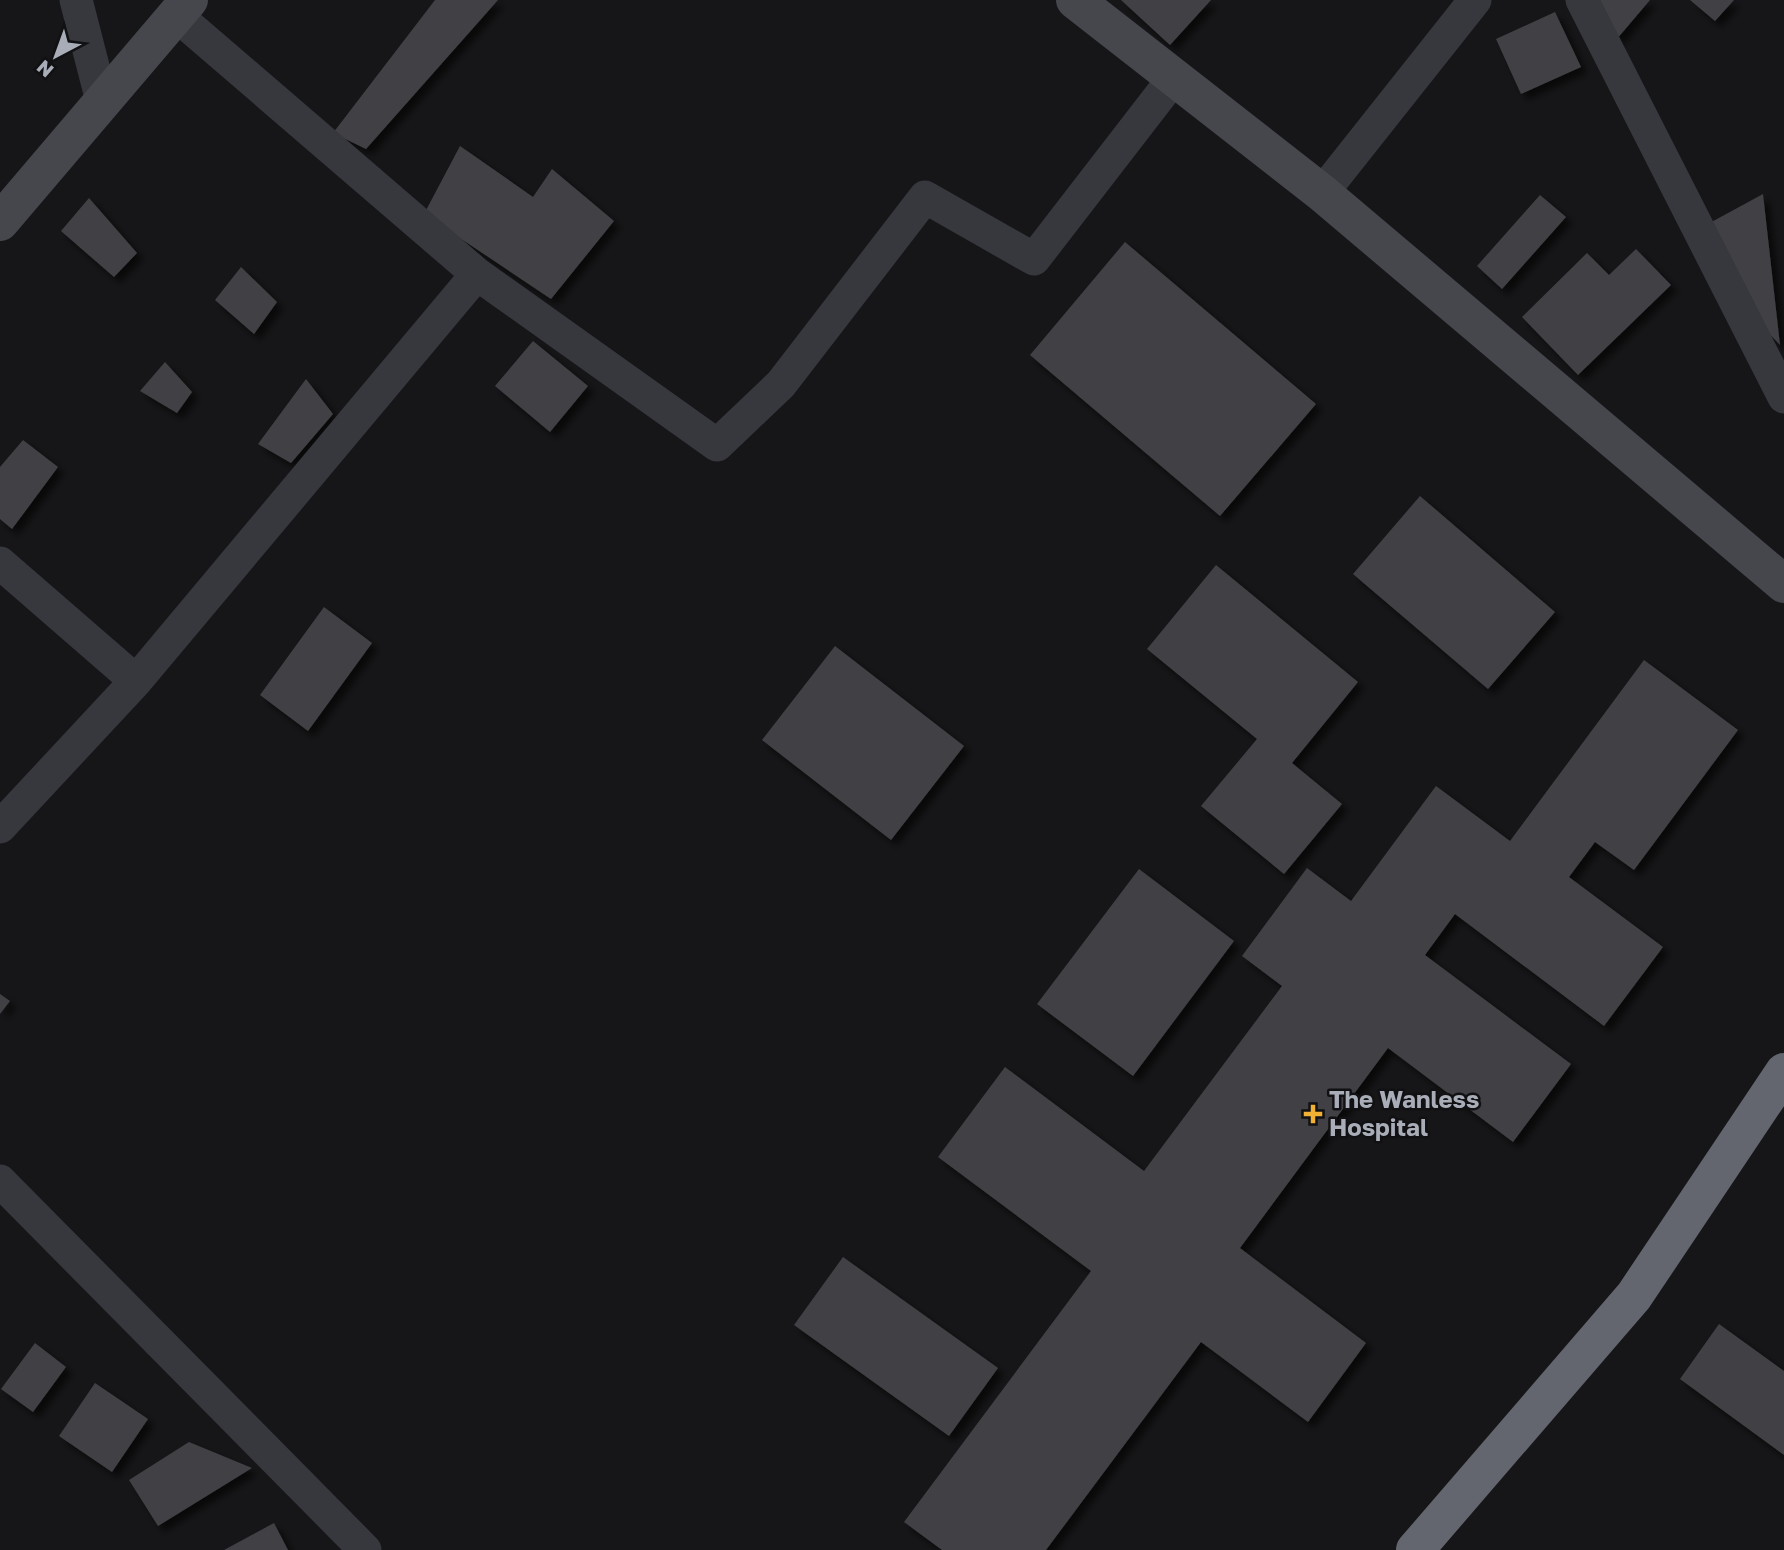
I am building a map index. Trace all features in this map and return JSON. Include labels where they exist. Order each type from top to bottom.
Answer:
[{"type":"highway","points":[[1415,1550],[1634,1296],[1784,1072]]},
{"type":"street","points":[[76,0],[103,101]]},
{"type":"street","points":[[1075,0],[1322,194],[1784,584]]},
{"type":"street","points":[[1322,194],[1475,0]]},
{"type":"street","points":[[1582,0],[1784,397]]},
{"type":"street","points":[[0,222],[182,8],[477,274],[717,445],[781,384],[925,197],[1034,259],[1173,79]]},
{"type":"street","points":[[0,827],[136,681],[477,274]]},
{"type":"street","points":[[0,563],[136,681]]},
{"type":"street","points":[[0,1181],[365,1550]]},
{"type":"building","points":[[435,0],[498,0],[366,149],[333,133]]},
{"type":"building","points":[[1121,0],[1211,0],[1170,45]]},
{"type":"building","points":[[1596,0],[1650,0],[1616,40]]},
{"type":"building","points":[[1690,0],[1734,0],[1715,21]]},
{"type":"building","points":[[1555,12],[1581,67],[1521,94],[1496,39]]},
{"type":"building","points":[[460,146],[533,197],[552,169],[614,221],[551,299],[424,214]]},
{"type":"building","points":[[1763,194],[1780,345],[1760,324],[1706,225]]},
{"type":"building","points":[[1540,195],[1566,217],[1502,289],[1477,266]]},
{"type":"building","points":[[89,198],[137,253],[114,277],[61,231]]},
{"type":"building","points":[[1125,242],[1316,404],[1220,516],[1030,355]]},
{"type":"building","points":[[1636,249],[1671,285],[1578,375],[1522,317],[1587,253],[1609,275]]},
{"type":"building","points":[[241,267],[277,302],[254,334],[215,300]]},
{"type":"building","points":[[533,341],[588,386],[550,432],[495,386]]},
{"type":"building","points":[[165,362],[192,392],[177,413],[140,391]]},
{"type":"building","points":[[306,379],[333,414],[291,463],[258,444]]},
{"type":"building","points":[[23,440],[58,467],[12,529],[0,519],[0,467]]},
{"type":"building","points":[[1420,496],[1555,612],[1488,689],[1353,574]]},
{"type":"building","points":[[1216,565],[1358,682],[1292,763],[1342,804],[1284,874],[1201,806],[1257,739],[1147,649]]},
{"type":"building","points":[[324,607],[372,643],[308,731],[260,695]]},
{"type":"building","points":[[835,646],[964,746],[891,840],[762,740]]},
{"type":"building","points":[[1644,660],[1738,730],[1634,870],[1595,842],[1569,877],[1663,947],[1604,1026],[1455,914],[1425,955],[1571,1064],[1513,1142],[1388,1048],[1240,1248],[1366,1343],[1308,1422],[1201,1342],[1046,1550],[942,1550],[904,1522],[1091,1271],[938,1157],[1005,1067],[1144,1171],[1282,986],[1242,956],[1307,868],[1351,901],[1436,786],[1510,841]]},
{"type":"building","points":[[1139,869],[1234,941],[1133,1076],[1037,1004]]},
{"type":"building","points":[[0,994],[10,1001],[0,1014]]},
{"type":"building","points":[[843,1257],[998,1368],[949,1436],[794,1325]]},
{"type":"building","points":[[1719,1324],[1784,1371],[1784,1455],[1680,1379]]},
{"type":"building","points":[[35,1343],[66,1367],[33,1412],[1,1389]]},
{"type":"building","points":[[95,1383],[148,1419],[112,1472],[59,1436]]},
{"type":"building","points":[[189,1442],[252,1468],[158,1526],[129,1480]]},
{"type":"building","points":[[274,1523],[288,1550],[224,1550]]},
{"type":"place","name":"The Wanless Hospital","points":[[1313,1114]]}]
